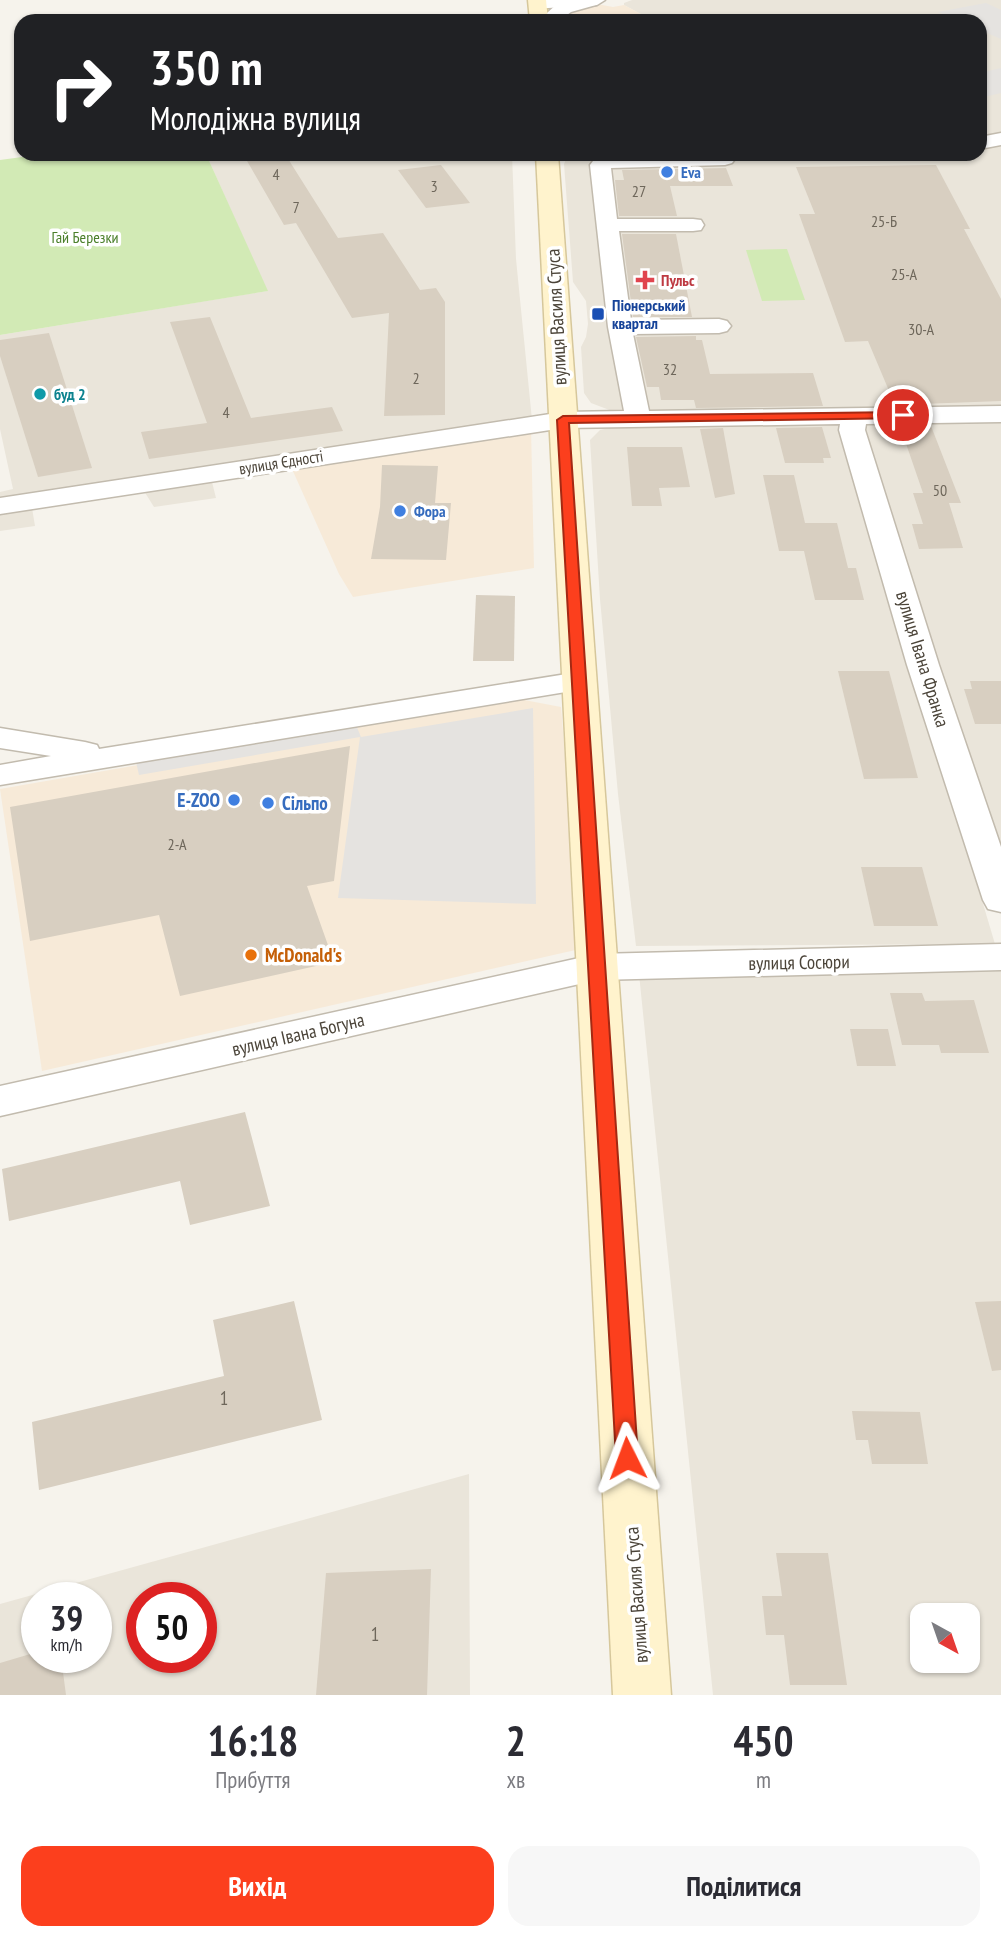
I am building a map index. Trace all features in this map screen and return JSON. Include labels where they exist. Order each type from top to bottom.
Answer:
[{"type":"main road","name":"вулиця Василя Стуса","points":[[547,161],[642,1695]]},
{"type":"street","points":[[540,12],[594,1]]},
{"type":"street","points":[[610,161],[600,165],[620,327],[638,418]]},
{"type":"street","points":[[607,225],[693,225]]},
{"type":"street","points":[[620,327],[719,326]]},
{"type":"street","name":"вулиця Єдності","points":[[0,506],[563,420],[1001,414]]},
{"type":"street","name":"вулиця Івана Франка","points":[[853,416],[852,429],[923,665],[1001,900]]},
{"type":"street","points":[[0,775],[119,758],[579,681]]},
{"type":"street","points":[[0,738],[119,758]]},
{"type":"street","name":"вулиця Сосюри","points":[[597,967],[1001,957]]},
{"type":"street","name":"вулиця Івана Богуна","points":[[0,1101],[597,967]]},
{"type":"shaded area","points":[[632,0],[1001,0],[1001,136],[987,139],[987,14],[641,14],[624,3]]},
{"type":"shaded area","points":[[591,3],[613,7],[624,5],[641,14],[564,14]]},
{"type":"shaded area","points":[[986,3],[1001,10],[1001,39],[987,33],[987,14],[938,12]]},
{"type":"shaded area","points":[[1001,68],[1001,93],[987,96],[987,71]]},
{"type":"shaded area","points":[[1001,142],[1001,408],[620,414],[591,403],[584,393],[581,347],[588,324],[586,301],[573,282],[565,161],[987,161],[987,145]]},
{"type":"shaded area","points":[[209,161],[512,161],[516,259],[532,420],[292,469],[212,482],[216,498],[154,507],[144,491],[32,508],[35,526],[0,531],[0,492],[13,489],[0,429],[0,335],[267,291]]},
{"type":"shaded area","points":[[1001,419],[1001,858],[859,421]]},
{"type":"shaded area","points":[[839,421],[995,944],[636,946],[618,794],[600,599],[590,440],[600,430],[623,425]]},
{"type":"shaded area","points":[[531,427],[534,568],[353,597],[339,574],[292,469]]},
{"type":"shaded area","points":[[519,699],[561,707],[580,949],[42,1071],[0,789]]},
{"type":"shaded area","points":[[533,708],[536,904],[338,898],[360,737],[139,775],[136,762],[356,725],[361,737]]},
{"type":"shaded area","points":[[1001,967],[1001,1695],[713,1695],[639,974]]},
{"type":"shaded area","points":[[469,1474],[470,1695],[0,1695],[0,1604],[21,1598],[21,1673],[112,1673],[112,1582],[79,1582]]},
{"type":"green space","name":"Гай Березки","points":[[0,160],[209,161],[268,291],[0,335]]},
{"type":"green space","points":[[787,249],[805,300],[762,301],[746,250]]},
{"type":"building","points":[[247,161],[289,161],[338,238],[383,233],[420,290],[436,288],[445,302],[445,415],[384,416],[389,313],[352,318],[296,223],[284,225]]},
{"type":"building","points":[[441,165],[470,203],[426,208],[398,170]]},
{"type":"building","points":[[936,165],[970,229],[964,229],[1001,299],[1001,401],[895,405],[868,341],[845,342],[799,214],[815,214],[796,167]]},
{"type":"building","points":[[726,168],[733,186],[670,186],[677,216],[619,216],[615,180],[624,180],[622,170]]},
{"type":"building","points":[[622,234],[676,234],[692,317],[633,317]]},
{"type":"building","points":[[210,317],[251,418],[332,407],[343,431],[149,459],[141,432],[207,423],[170,322]]},
{"type":"building","name":"буд 2","points":[[49,333],[92,468],[38,477],[0,356],[0,340]]},
{"type":"building","points":[[696,336],[696,340],[702,340],[710,374],[813,373],[823,406],[696,408],[694,400],[661,400],[659,387],[647,387],[636,337]]},
{"type":"building","points":[[905,426],[931,426],[961,503],[949,503],[963,548],[919,549],[912,524],[923,524],[913,493],[923,493],[902,432],[907,432]]},
{"type":"building","points":[[822,427],[831,458],[823,458],[824,463],[785,463],[776,428]]},
{"type":"building","points":[[723,428],[735,494],[715,498],[700,429]]},
{"type":"building","points":[[627,447],[682,447],[690,487],[659,488],[662,506],[632,506]]},
{"type":"building","points":[[382,465],[438,466],[435,503],[451,503],[446,560],[371,559],[380,507]]},
{"type":"building","points":[[763,475],[794,475],[805,523],[837,523],[848,568],[856,568],[864,600],[815,600],[804,551],[779,551]]},
{"type":"building","points":[[476,595],[515,596],[514,661],[473,661]]},
{"type":"building","points":[[838,671],[889,671],[918,778],[864,779]]},
{"type":"building","points":[[970,681],[1001,681],[1001,724],[975,724],[964,689],[972,689]]},
{"type":"building","points":[[350,746],[334,881],[307,886],[334,962],[180,996],[159,915],[30,941],[10,807]]},
{"type":"building","points":[[861,867],[922,867],[938,926],[874,926]]},
{"type":"building","points":[[890,993],[922,993],[925,1001],[974,1000],[989,1053],[941,1053],[939,1045],[902,1045]]},
{"type":"building","points":[[850,1029],[888,1029],[896,1066],[857,1066]]},
{"type":"building","points":[[245,1112],[270,1206],[190,1225],[180,1181],[9,1221],[2,1169]]},
{"type":"building","points":[[294,1301],[322,1420],[39,1490],[32,1422],[224,1376],[213,1320]]},
{"type":"building","points":[[1001,1301],[1001,1370],[992,1371],[975,1302]]},
{"type":"building","points":[[852,1411],[920,1412],[928,1464],[872,1464],[868,1440],[856,1440]]},
{"type":"building","points":[[776,1553],[828,1553],[847,1685],[790,1685],[784,1635],[766,1635],[762,1596],[782,1596]]},
{"type":"building","points":[[431,1569],[427,1695],[316,1695],[326,1573]]},
{"type":"building","points":[[21,1657],[21,1673],[63,1673],[66,1695],[0,1695],[0,1663]]},
{"type":"place","name":"Eva","points":[[667,172]]},
{"type":"place","name":"Пульс","points":[[645,280]]},
{"type":"place","name":"Піонерський квартал","points":[[598,314]]},
{"type":"place","name":"буд 2","points":[[40,394]]},
{"type":"place","name":"Фора","points":[[400,511]]},
{"type":"place","name":"E-ZOO","points":[[234,800]]},
{"type":"place","name":"Сільпо","points":[[268,803]]},
{"type":"place","name":"McDonald's","points":[[251,955]]},
{"type":"route","points":[[627,1458],[563,420],[903,415]]}]
